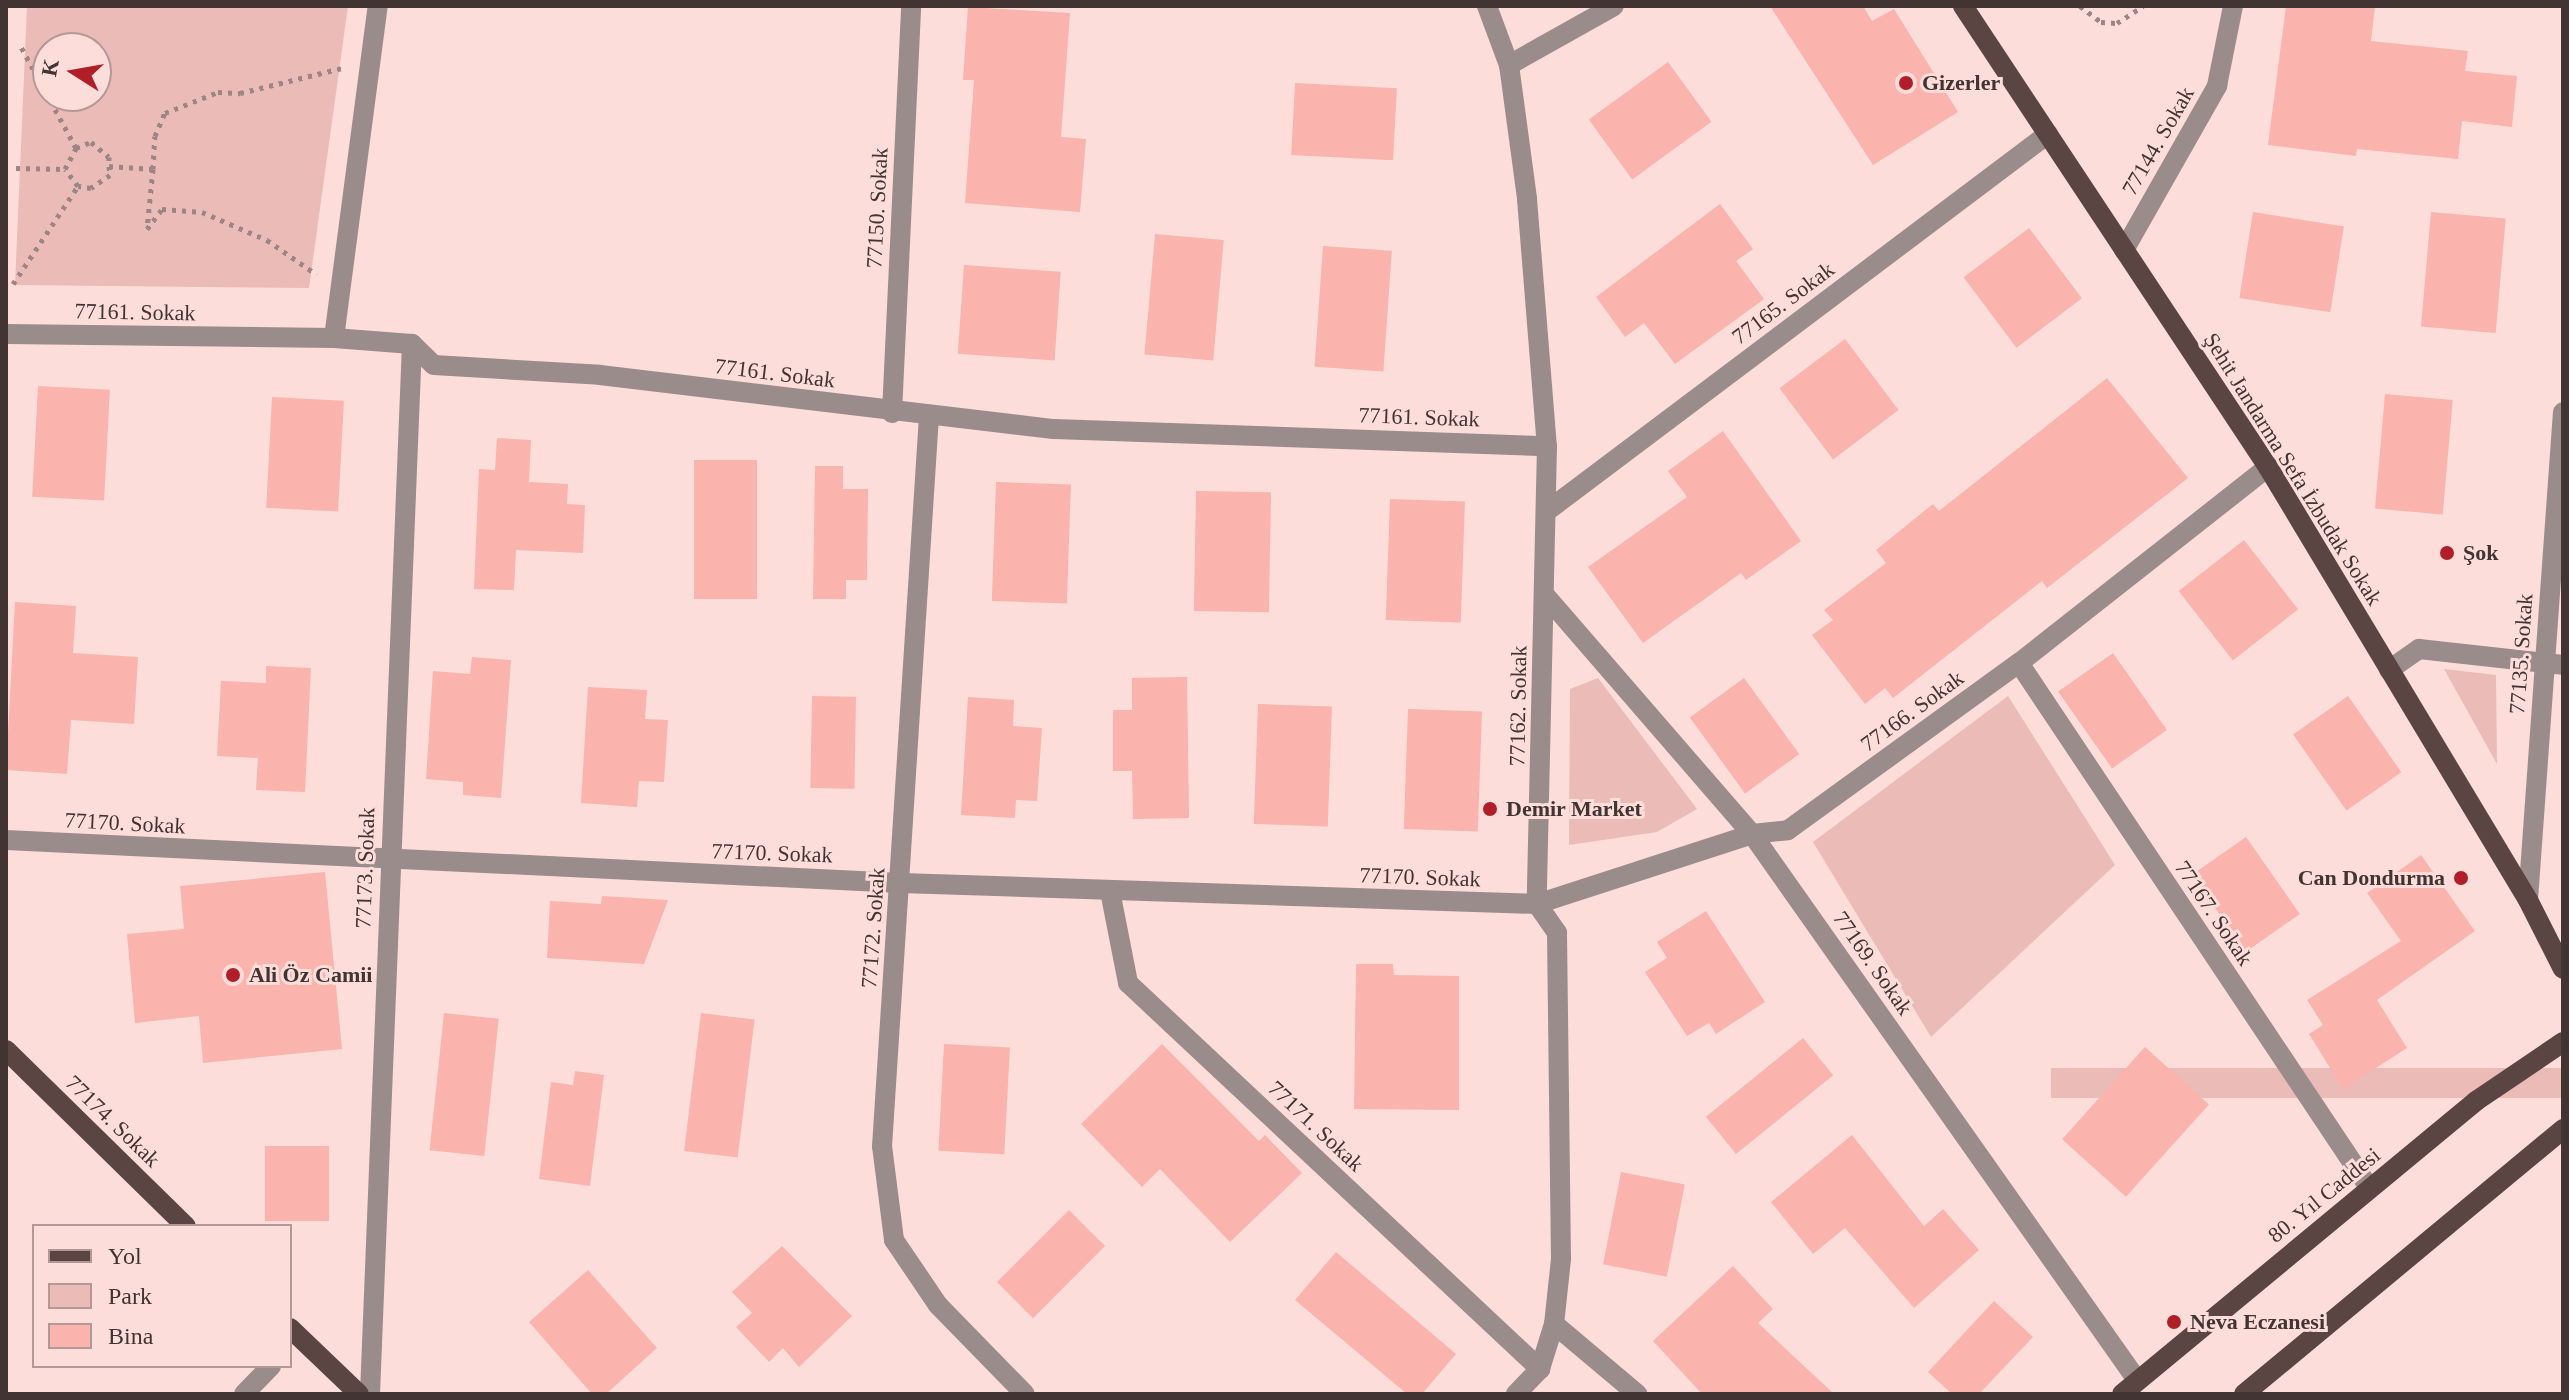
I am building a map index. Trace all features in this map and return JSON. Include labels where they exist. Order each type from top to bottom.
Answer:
[{"type":"main road","name":"Şehit Jandarma Sefa İzbudak Sokak","points":[[1963,6],[2268,467],[2528,900],[2563,969]]},
{"type":"main road","name":"80. Yıl Caddesi","points":[[2129,1387],[2476,1101],[2563,1042]]},
{"type":"main road","name":"77174. Sokak","points":[[6,1050],[184,1224]]},
{"type":"main road","points":[[2244,1394],[2563,1129]]},
{"type":"main road","points":[[293,1337],[359,1394]]},
{"type":"street","points":[[334,338],[378,6]]},
{"type":"street","name":"77150. Sokak","points":[[892,413],[911,6]]},
{"type":"street","name":"77162. Sokak","points":[[1487,6],[1509,65],[1527,199],[1547,446],[1537,904]]},
{"type":"street","points":[[1509,65],[1614,6]]},
{"type":"street","name":"77144. Sokak","points":[[2124,250],[2217,86],[2233,6]]},
{"type":"street","name":"77165. Sokak","points":[[1547,511],[2048,134]]},
{"type":"street","name":"77161. Sokak","points":[[6,334],[334,338],[412,344],[434,365],[600,375],[892,413],[1054,429],[1547,446]]},
{"type":"street","name":"77173. Sokak","points":[[370,1394],[412,344]]},
{"type":"street","name":"77135. Sokak","points":[[2528,900],[2553,664],[2563,412]]},
{"type":"street","name":"77172. Sokak","points":[[929,416],[882,1146],[894,1240],[938,1305],[1025,1394]]},
{"type":"street","name":"77166. Sokak","points":[[1537,904],[1752,834],[1788,830],[2019,663],[2268,467]]},
{"type":"street","name":"77169. Sokak","points":[[1544,594],[1752,834],[2129,1387]]},
{"type":"street","points":[[2389,670],[2419,649],[2553,664]]},
{"type":"street","name":"77167. Sokak","points":[[2019,663],[2370,1189]]},
{"type":"street","name":"77170. Sokak","points":[[6,840],[389,861],[901,883],[1537,904]]},
{"type":"street","name":"77171. Sokak","points":[[1110,891],[1128,983],[1540,1369]]},
{"type":"street","points":[[1516,1394],[1540,1369],[1554,1324],[1561,1259],[1557,933],[1537,904]]},
{"type":"street","points":[[1554,1324],[1637,1394]]},
{"type":"street","points":[[244,1394],[269,1368]]},
{"type":"path","points":[[2080,6],[2101,22],[2117,23],[2143,6]]},
{"type":"path","points":[[19,43],[76,148]]},
{"type":"path","points":[[340,291],[267,240],[202,212],[162,209],[147,229],[155,136],[165,113],[218,92],[240,93],[371,61]]},
{"type":"path","points":[[91,142],[109,157],[110,175],[91,188],[78,186],[65,169],[76,148],[91,142]]},
{"type":"path","points":[[109,166],[153,169]]},
{"type":"path","points":[[16,168],[65,169]]},
{"type":"path","points":[[13,284],[78,186]]},
{"type":"green space","points":[[27,6],[348,6],[309,288],[15,285]]},
{"type":"green space","points":[[2444,669],[2496,675],[2497,764]]},
{"type":"green space","points":[[1598,678],[1697,809],[1657,832],[1569,845],[1570,689]]},
{"type":"green space","points":[[2008,696],[2115,865],[1931,1037],[1813,842]]},
{"type":"green space","points":[[2051,1068],[2563,1068],[2563,1098],[2051,1098]]},
{"type":"building","points":[[1770,6],[1863,6],[1872,21],[1894,9],[1958,112],[1873,165]]},
{"type":"building","points":[[2286,6],[2375,6],[2371,41],[2468,51],[2465,71],[2517,76],[2512,127],[2462,121],[2458,159],[2357,149],[2356,156],[2268,145]]},
{"type":"building","points":[[968,7],[1070,13],[1061,137],[1086,139],[1080,212],[965,203],[974,80],[963,80]]},
{"type":"building","points":[[1668,62],[1711,122],[1632,179],[1589,120]]},
{"type":"building","points":[[1295,83],[1397,88],[1393,160],[1291,155]]},
{"type":"building","points":[[1720,204],[1753,249],[1736,261],[1764,299],[1675,364],[1644,323],[1625,337],[1596,297]]},
{"type":"building","points":[[2253,212],[2344,226],[2330,312],[2239,298]]},
{"type":"building","points":[[2431,212],[2506,219],[2496,333],[2421,327]]},
{"type":"building","points":[[2029,228],[2082,298],[2016,348],[1964,277]]},
{"type":"building","points":[[1155,234],[1224,240],[1213,361],[1144,355]]},
{"type":"building","points":[[1323,246],[1392,251],[1383,372],[1315,367]]},
{"type":"building","points":[[964,265],[1061,272],[1055,361],[958,354]]},
{"type":"building","points":[[1845,339],[1899,410],[1833,459],[1780,388]]},
{"type":"building","points":[[2107,378],[2188,478],[2047,588],[2042,581],[1893,698],[1885,688],[1865,704],[1812,635],[1833,620],[1824,610],[1886,563],[1876,550],[1933,504],[1939,511]]},
{"type":"building","points":[[38,386],[110,390],[104,501],[32,497]]},
{"type":"building","points":[[2385,394],[2453,400],[2443,514],[2375,509]]},
{"type":"building","points":[[272,397],[344,401],[338,512],[266,508]]},
{"type":"building","points":[[1723,431],[1801,541],[1746,580],[1741,573],[1643,643],[1588,567],[1687,497],[1668,471]]},
{"type":"building","points":[[497,438],[531,440],[529,482],[568,484],[567,504],[585,505],[583,553],[516,550],[514,590],[474,589],[479,469],[495,470]]},
{"type":"building","points":[[694,460],[757,460],[757,599],[694,599]]},
{"type":"building","points":[[815,466],[843,466],[843,489],[868,489],[867,580],[846,580],[846,599],[813,599]]},
{"type":"building","points":[[996,482],[1071,485],[1067,604],[992,601]]},
{"type":"building","points":[[1196,491],[1271,492],[1269,612],[1194,611]]},
{"type":"building","points":[[1390,499],[1465,502],[1461,623],[1386,620]]},
{"type":"building","points":[[2244,540],[2298,609],[2233,660],[2179,591]]},
{"type":"building","points":[[15,602],[76,606],[73,653],[138,657],[134,724],[71,720],[67,774],[6,770]]},
{"type":"building","points":[[2113,653],[2167,730],[2112,768],[2058,691]]},
{"type":"building","points":[[472,657],[511,660],[501,798],[463,795],[463,782],[426,779],[433,671],[470,674]]},
{"type":"building","points":[[266,666],[311,668],[305,792],[256,790],[258,758],[217,756],[221,681],[266,683]]},
{"type":"building","points":[[1187,677],[1189,818],[1133,819],[1132,771],[1113,771],[1113,710],[1132,710],[1132,678]]},
{"type":"building","points":[[1744,678],[1799,754],[1745,793],[1690,717]]},
{"type":"building","points":[[588,687],[647,690],[645,719],[668,720],[664,782],[639,781],[637,807],[581,803]]},
{"type":"building","points":[[812,696],[856,697],[854,789],[810,788]]},
{"type":"building","points":[[2348,696],[2401,772],[2346,811],[2293,734]]},
{"type":"building","points":[[968,697],[1014,700],[1013,726],[1042,728],[1037,801],[1016,800],[1015,818],[961,815]]},
{"type":"building","points":[[1258,704],[1332,707],[1328,827],[1254,824]]},
{"type":"building","points":[[1408,709],[1482,712],[1478,832],[1404,829]]},
{"type":"building","points":[[2246,837],[2300,914],[2246,952],[2192,875]]},
{"type":"building","points":[[2421,855],[2475,931],[2377,1000],[2407,1048],[2343,1089],[2309,1034],[2323,1025],[2307,1000],[2401,941],[2367,893]]},
{"type":"building","name":"Ali Öz Camii","points":[[325,872],[342,1049],[203,1063],[199,1016],[135,1023],[127,934],[184,929],[180,886]]},
{"type":"building","points":[[602,896],[668,900],[644,964],[547,958],[550,901],[601,904]]},
{"type":"building","points":[[1706,911],[1765,1002],[1716,1034],[1709,1023],[1687,1036],[1645,972],[1667,958],[1657,942]]},
{"type":"building","points":[[1356,964],[1393,964],[1394,975],[1459,976],[1459,1110],[1354,1109]]},
{"type":"building","points":[[444,1013],[499,1019],[484,1156],[430,1150]]},
{"type":"building","points":[[701,1013],[755,1020],[738,1158],[684,1151]]},
{"type":"building","points":[[1803,1038],[1833,1075],[1736,1154],[1706,1117]]},
{"type":"building","points":[[944,1044],[1010,1047],[1004,1154],[938,1151]]},
{"type":"building","points":[[1162,1044],[1259,1141],[1265,1135],[1302,1173],[1230,1242],[1160,1169],[1142,1187],[1081,1124]]},
{"type":"building","points":[[2145,1047],[2209,1105],[2126,1197],[2062,1139]]},
{"type":"building","points":[[575,1071],[604,1075],[590,1186],[539,1179],[551,1082],[573,1085]]},
{"type":"building","points":[[1852,1135],[1924,1226],[1943,1209],[1979,1250],[1914,1308],[1845,1228],[1813,1254],[1771,1202]]},
{"type":"building","points":[[265,1146],[329,1146],[329,1221],[265,1221]]},
{"type":"building","points":[[1621,1172],[1685,1184],[1667,1277],[1603,1264]]},
{"type":"building","points":[[1069,1210],[1105,1246],[1033,1318],[997,1282]]},
{"type":"building","points":[[782,1246],[852,1316],[799,1367],[783,1348],[769,1362],[736,1327],[752,1313],[732,1292]]},
{"type":"building","points":[[1336,1252],[1456,1354],[1422,1394],[1407,1394],[1295,1300]]},
{"type":"building","points":[[1733,1266],[1773,1309],[1758,1323],[1834,1394],[1702,1394],[1653,1341]]},
{"type":"building","points":[[588,1270],[657,1348],[606,1394],[592,1394],[529,1322]]},
{"type":"building","points":[[1994,1301],[2033,1337],[1979,1394],[1952,1394],[1928,1372]]},
{"type":"place","name":"Gizerler","points":[[1906,83]]},
{"type":"place","name":"Şok","points":[[2447,553]]},
{"type":"place","name":"Demir Market","points":[[1490,809]]},
{"type":"place","name":"Can Dondurma","points":[[2461,878]]},
{"type":"place","name":"Ali Öz Camii","points":[[233,975]]},
{"type":"place","name":"Neva Eczanesi","points":[[2174,1322]]}]
